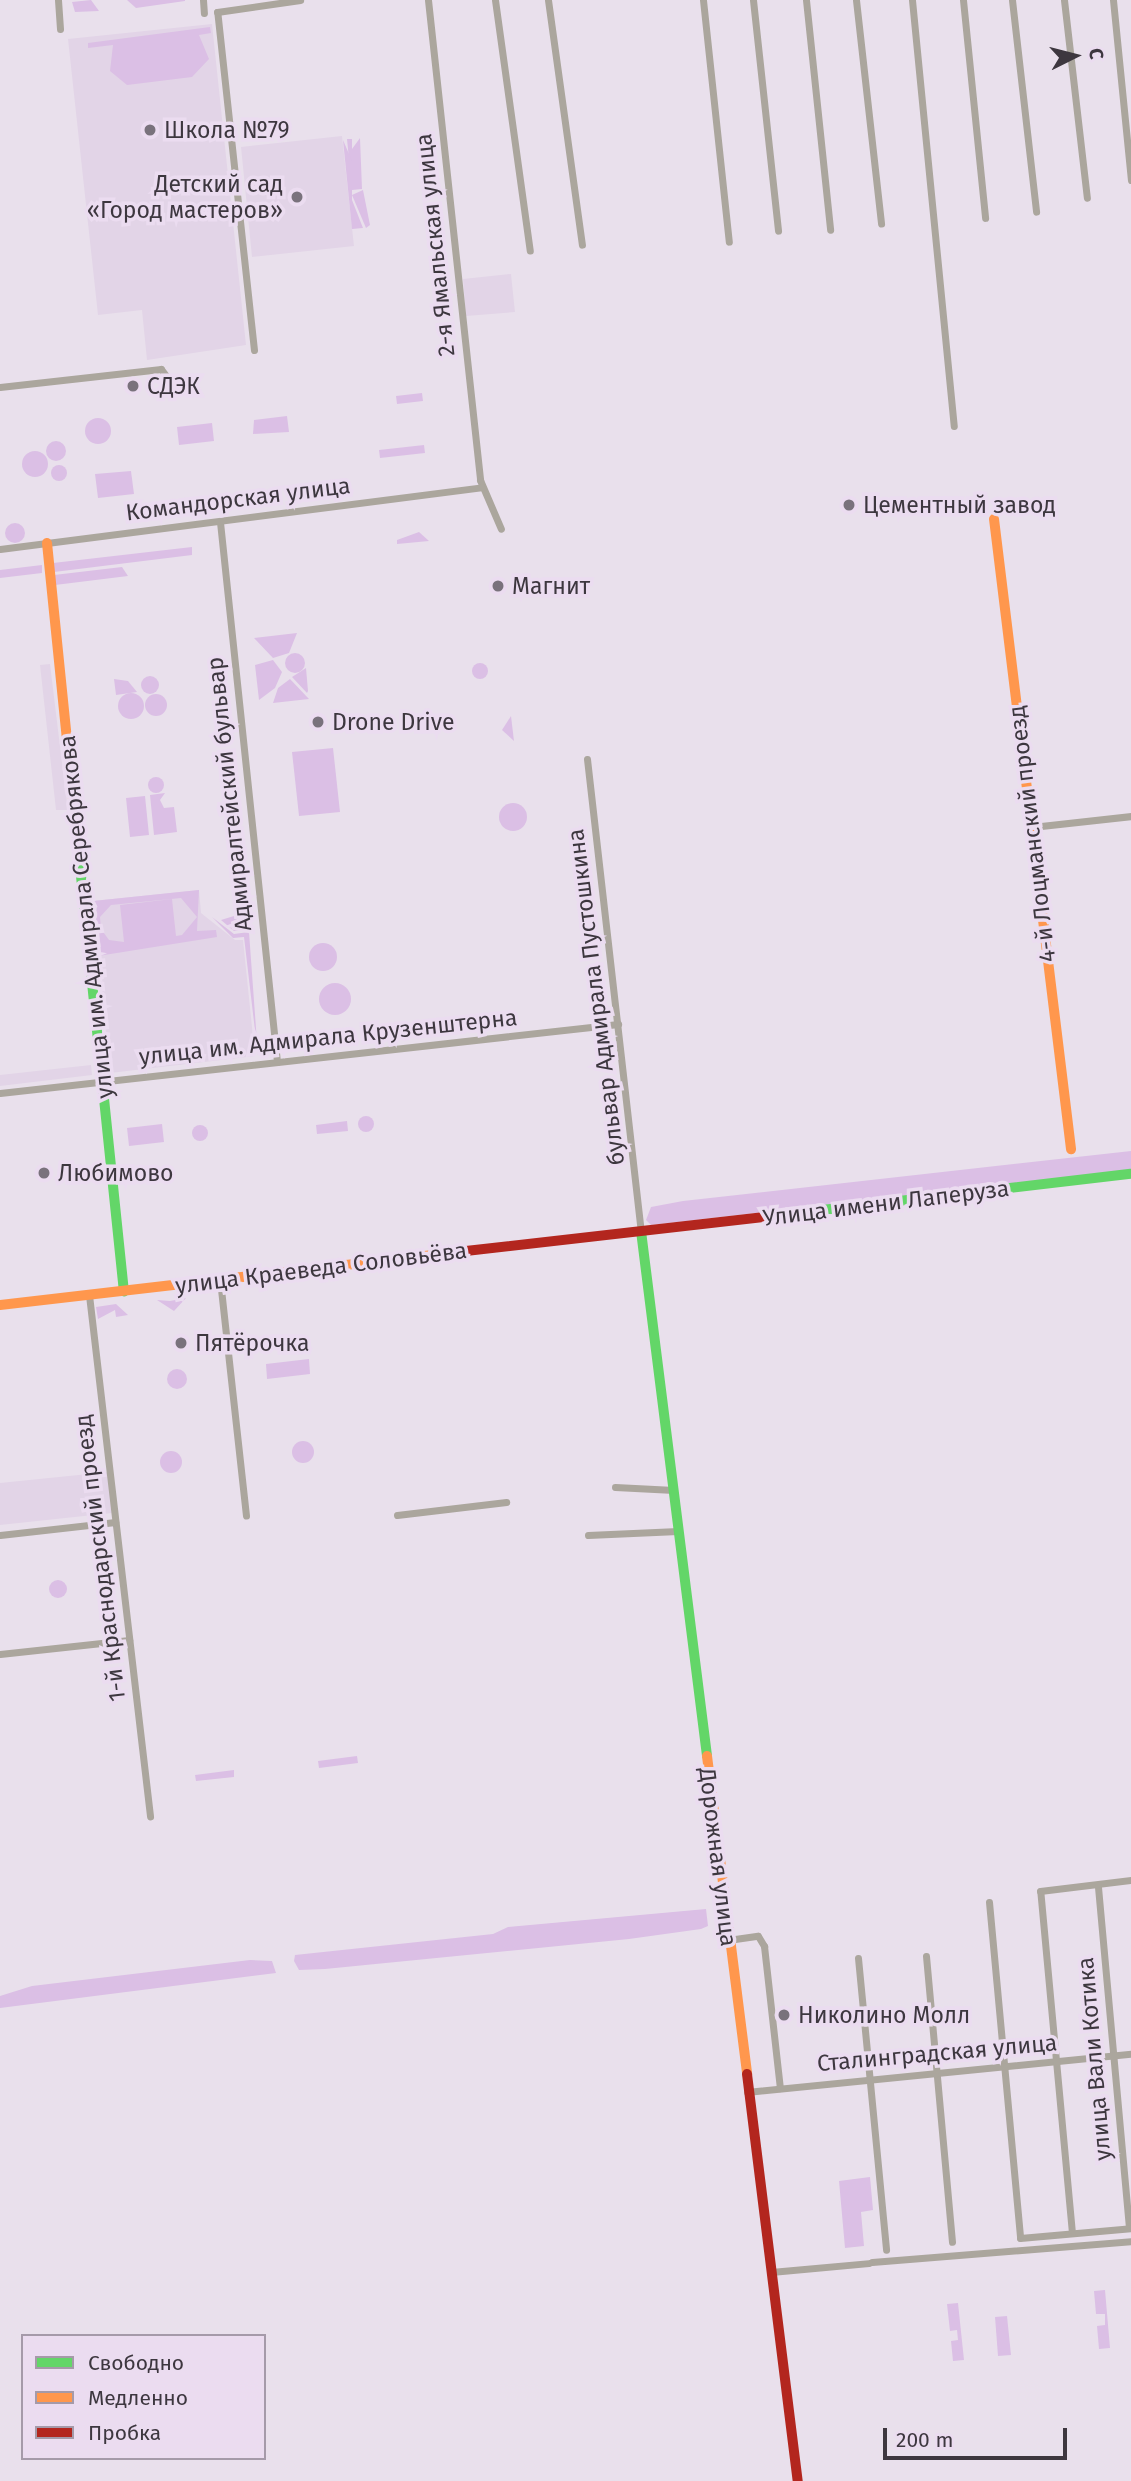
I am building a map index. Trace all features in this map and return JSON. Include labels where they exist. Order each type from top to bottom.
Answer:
[{"type":"main road","name":"4-й Лоцманский проезд","points":[[994,519],[1071,1149]]},
{"type":"main road","name":"улица им. Адмирала Серебрякова","points":[[47,544],[124,1291]]},
{"type":"main road","name":"Улица имени Лаперуза","points":[[642,1231],[1131,1174]]},
{"type":"main road","name":"улица Краеведа Соловьёва","points":[[0,1305],[642,1231]]},
{"type":"main road","name":"Дорожная улица","points":[[642,1231],[728,1940],[798,2481]]},
{"type":"street","points":[[58,0],[60,29]]},
{"type":"street","points":[[203,0],[204,13]]},
{"type":"street","points":[[254,350],[217,12],[300,0]]},
{"type":"street","name":"2-я Ямальская улица","points":[[428,0],[481,487]]},
{"type":"street","points":[[495,0],[530,251]]},
{"type":"street","points":[[548,0],[582,245]]},
{"type":"street","points":[[703,0],[729,242]]},
{"type":"street","points":[[753,0],[778,231]]},
{"type":"street","points":[[806,0],[830,230]]},
{"type":"street","points":[[856,0],[881,224]]},
{"type":"street","points":[[912,0],[954,426]]},
{"type":"street","points":[[963,0],[985,218]]},
{"type":"street","points":[[1012,0],[1036,212]]},
{"type":"street","points":[[1064,0],[1087,198]]},
{"type":"street","points":[[1113,0],[1131,180]]},
{"type":"street","points":[[0,387],[161,369],[167,377]]},
{"type":"street","points":[[481,487],[501,529]]},
{"type":"street","name":"Командорская улица","points":[[0,549],[481,487]]},
{"type":"street","name":"Адмиралтейский бульвар","points":[[220,522],[277,1062]]},
{"type":"street","name":"бульвар Адмирала Пустошкина","points":[[587,759],[642,1231]]},
{"type":"street","points":[[1032,827],[1131,816]]},
{"type":"street","name":"улица им. Адмирала Крузенштерна","points":[[0,1093],[618,1024]]},
{"type":"street","points":[[220,1280],[246,1516]]},
{"type":"street","name":"1-й Краснодарский проезд","points":[[89,1295],[150,1816]]},
{"type":"street","points":[[615,1487],[674,1490]]},
{"type":"street","points":[[397,1515],[506,1503]]},
{"type":"street","points":[[0,1535],[116,1522]]},
{"type":"street","points":[[588,1535],[678,1531]]},
{"type":"street","points":[[0,1654],[129,1640]]},
{"type":"street","points":[[1072,2233],[1040,1891],[1098,1887],[1131,1880]]},
{"type":"street","name":"улица Вали Котика","points":[[1098,1887],[1130,2228]]},
{"type":"street","points":[[989,1902],[1020,2238],[1130,2228]]},
{"type":"street","points":[[728,1940],[758,1936],[764,1946],[780,2088]]},
{"type":"street","points":[[926,1956],[952,2242]]},
{"type":"street","points":[[858,1958],[886,2250]]},
{"type":"street","name":"Сталинградская улица","points":[[747,2092],[937,2071],[1131,2054]]},
{"type":"street","points":[[771,2272],[1131,2241]]},
{"type":"shaded area","points":[[91,0],[99,11],[75,12],[72,2]]},
{"type":"shaded area","points":[[127,0],[185,0],[185,1],[136,8]]},
{"type":"shaded area","name":"Школа №79","points":[[212,24],[246,345],[147,360],[142,310],[98,315],[68,39]]},
{"type":"shaded area","points":[[210,27],[211,33],[199,35],[209,59],[192,77],[127,85],[110,71],[113,45],[88,48],[88,43]]},
{"type":"shaded area","name":"Детский сад «Город мастеров»","points":[[342,136],[354,246],[252,257],[241,147]]},
{"type":"shaded area","points":[[360,138],[362,189],[352,190],[347,139],[352,139],[352,149]]},
{"type":"shaded area","points":[[343,140],[352,161],[352,200],[363,228],[352,229]]},
{"type":"shaded area","points":[[363,190],[370,225],[366,228],[352,195]]},
{"type":"shaded area","points":[[511,274],[515,312],[466,316],[463,279]]},
{"type":"shaded area","points":[[422,393],[423,401],[397,404],[396,396]]},
{"type":"shaded area","points":[[287,416],[289,432],[253,434],[254,420]]},
{"type":"shaded area","points":[[98,418],[107,422],[111,431],[107,440],[98,444],[89,440],[85,431],[89,422]]},
{"type":"shaded area","points":[[212,423],[214,441],[179,445],[177,427]]},
{"type":"shaded area","points":[[56,441],[63,444],[66,451],[63,458],[56,461],[49,458],[46,451],[49,444]]},
{"type":"shaded area","points":[[424,445],[425,453],[380,458],[379,450]]},
{"type":"shaded area","points":[[35,451],[44,455],[48,464],[44,473],[35,477],[26,473],[22,464],[26,455]]},
{"type":"shaded area","points":[[56,465],[62,465],[67,473],[65,479],[56,481],[51,476],[51,470]]},
{"type":"shaded area","points":[[131,471],[134,494],[98,498],[95,474]]},
{"type":"shaded area","points":[[15,523],[22,526],[25,533],[22,540],[15,543],[8,540],[5,533],[8,526]]},
{"type":"shaded area","points":[[419,532],[429,541],[397,544],[397,540]]},
{"type":"shaded area","points":[[192,547],[192,555],[54,572],[53,563]]},
{"type":"shaded area","points":[[42,565],[42,573],[0,578],[0,570]]},
{"type":"shaded area","points":[[122,567],[128,576],[55,585],[54,575]]},
{"type":"shaded area","points":[[297,633],[289,653],[273,658],[254,638]]},
{"type":"shaded area","points":[[295,653],[302,656],[305,663],[302,670],[295,673],[288,670],[285,663],[288,656]]},
{"type":"shaded area","points":[[273,660],[282,672],[275,688],[259,700],[255,665]]},
{"type":"shaded area","points":[[477,663],[483,663],[488,671],[486,677],[477,679],[472,674],[472,668]]},
{"type":"shaded area","points":[[50,664],[68,810],[56,810],[40,665]]},
{"type":"shaded area","points":[[306,668],[308,691],[307,693],[292,677]]},
{"type":"shaded area","points":[[150,676],[156,679],[159,685],[156,691],[150,694],[144,691],[141,685],[144,679]]},
{"type":"shaded area","points":[[114,679],[128,681],[137,692],[116,695]]},
{"type":"shaded area","points":[[290,679],[309,699],[273,703],[278,688]]},
{"type":"shaded area","points":[[131,693],[140,697],[144,706],[140,715],[131,719],[122,715],[118,706],[122,697]]},
{"type":"shaded area","points":[[156,694],[164,697],[167,705],[164,713],[156,716],[148,713],[145,705],[148,697]]},
{"type":"shaded area","points":[[511,716],[514,741],[502,730]]},
{"type":"shaded area","points":[[333,748],[340,812],[299,816],[292,752]]},
{"type":"shaded area","points":[[156,777],[164,785],[156,793],[148,785]]},
{"type":"shaded area","points":[[165,793],[160,800],[164,808],[174,807],[177,832],[154,835],[150,795]]},
{"type":"shaded area","points":[[145,796],[149,835],[130,837],[126,798]]},
{"type":"shaded area","points":[[513,803],[523,807],[527,817],[523,827],[513,831],[503,827],[499,817],[503,807]]},
{"type":"shaded area","points":[[199,890],[201,913],[235,940],[243,940],[255,1056],[110,1073],[93,901]]},
{"type":"shaded area","points":[[199,890],[197,931],[216,930],[217,937],[98,956],[93,901]],"holes":[[[181,898],[197,917],[182,935],[176,936],[172,899],[120,905],[124,942],[109,940],[101,929],[100,917],[111,905]]]},
{"type":"shaded area","points":[[247,912],[249,929],[234,931],[221,920]]},
{"type":"shaded area","points":[[212,917],[234,934],[249,932],[258,1056],[244,937],[233,938]]},
{"type":"shaded area","points":[[323,943],[333,947],[337,957],[333,967],[323,971],[313,967],[309,957],[313,947]]},
{"type":"shaded area","points":[[335,983],[346,988],[351,999],[346,1010],[335,1015],[324,1010],[319,999],[324,988]]},
{"type":"shaded area","points":[[91,1065],[92,1075],[0,1086],[0,1075]]},
{"type":"shaded area","points":[[366,1116],[372,1118],[372,1130],[366,1132],[360,1130],[358,1124],[360,1118]]},
{"type":"shaded area","points":[[347,1121],[348,1131],[317,1134],[316,1125]]},
{"type":"shaded area","points":[[162,1124],[164,1142],[129,1146],[127,1128]]},
{"type":"shaded area","points":[[197,1125],[203,1125],[208,1133],[206,1139],[197,1141],[192,1136],[192,1130]]},
{"type":"shaded area","points":[[1131,1151],[1131,1170],[651,1225],[646,1220],[651,1207],[683,1201]]},
{"type":"shaded area","points":[[186,1298],[174,1311],[157,1300],[170,1301]]},
{"type":"shaded area","points":[[116,1304],[128,1315],[116,1317],[115,1310],[98,1319],[96,1307]]},
{"type":"shaded area","points":[[309,1359],[310,1374],[267,1379],[266,1364]]},
{"type":"shaded area","points":[[177,1369],[184,1372],[187,1379],[184,1386],[177,1389],[170,1386],[167,1379],[170,1372]]},
{"type":"shaded area","points":[[303,1441],[313,1448],[314,1452],[307,1462],[303,1463],[293,1456],[292,1452],[299,1442]]},
{"type":"shaded area","points":[[171,1451],[179,1454],[182,1462],[179,1470],[171,1473],[163,1470],[160,1462],[163,1454]]},
{"type":"shaded area","points":[[108,1472],[112,1513],[0,1525],[0,1483]]},
{"type":"shaded area","points":[[58,1580],[64,1583],[67,1589],[64,1595],[58,1598],[52,1595],[49,1589],[52,1583]]},
{"type":"shaded area","points":[[357,1756],[358,1763],[319,1768],[318,1761]]},
{"type":"shaded area","points":[[234,1770],[234,1777],[196,1781],[195,1775]]},
{"type":"shaded area","points":[[706,1909],[708,1926],[701,1929],[629,1939],[325,1969],[299,1970],[294,1961],[295,1955],[493,1934],[508,1927]]},
{"type":"shaded area","points":[[250,1960],[272,1961],[276,1973],[0,2008],[0,1996],[32,1986]]},
{"type":"shaded area","points":[[870,2177],[873,2210],[861,2212],[864,2246],[845,2248],[839,2181]]},
{"type":"shaded area","points":[[1105,2290],[1110,2348],[1099,2349],[1097,2326],[1105,2325],[1105,2314],[1096,2314],[1094,2291]]},
{"type":"shaded area","points":[[958,2303],[964,2360],[953,2361],[951,2341],[958,2340],[957,2330],[950,2331],[947,2304]]},
{"type":"shaded area","points":[[1007,2316],[1011,2355],[998,2356],[995,2317]]},
{"type":"traffic: fast","points":[[75,818],[124,1291]]},
{"type":"traffic: fast","points":[[788,1214],[1131,1174]]},
{"type":"traffic: fast","points":[[641,1231],[707,1756]]},
{"type":"traffic: slow","points":[[994,519],[1071,1149]]},
{"type":"traffic: slow","points":[[47,543],[75,818]]},
{"type":"traffic: slow","points":[[0,1305],[457,1252]]},
{"type":"traffic: slow","points":[[707,1756],[747,2074]]},
{"type":"traffic: jam","points":[[457,1252],[788,1214]]},
{"type":"traffic: jam","points":[[747,2074],[798,2481]]},
{"type":"place","name":"Школа №79","points":[[150,130]]},
{"type":"place","name":"Детский сад «Город мастеров»","points":[[297,197]]},
{"type":"place","name":"СДЭК","points":[[133,386]]},
{"type":"place","name":"Цементный завод","points":[[849,505]]},
{"type":"place","name":"Магнит","points":[[498,586]]},
{"type":"place","name":"Drone Drive","points":[[318,722]]},
{"type":"place","name":"Любимово","points":[[44,1173]]},
{"type":"place","name":"Пятёрочка","points":[[181,1343]]},
{"type":"place","name":"Николино Молл","points":[[784,2015]]}]
